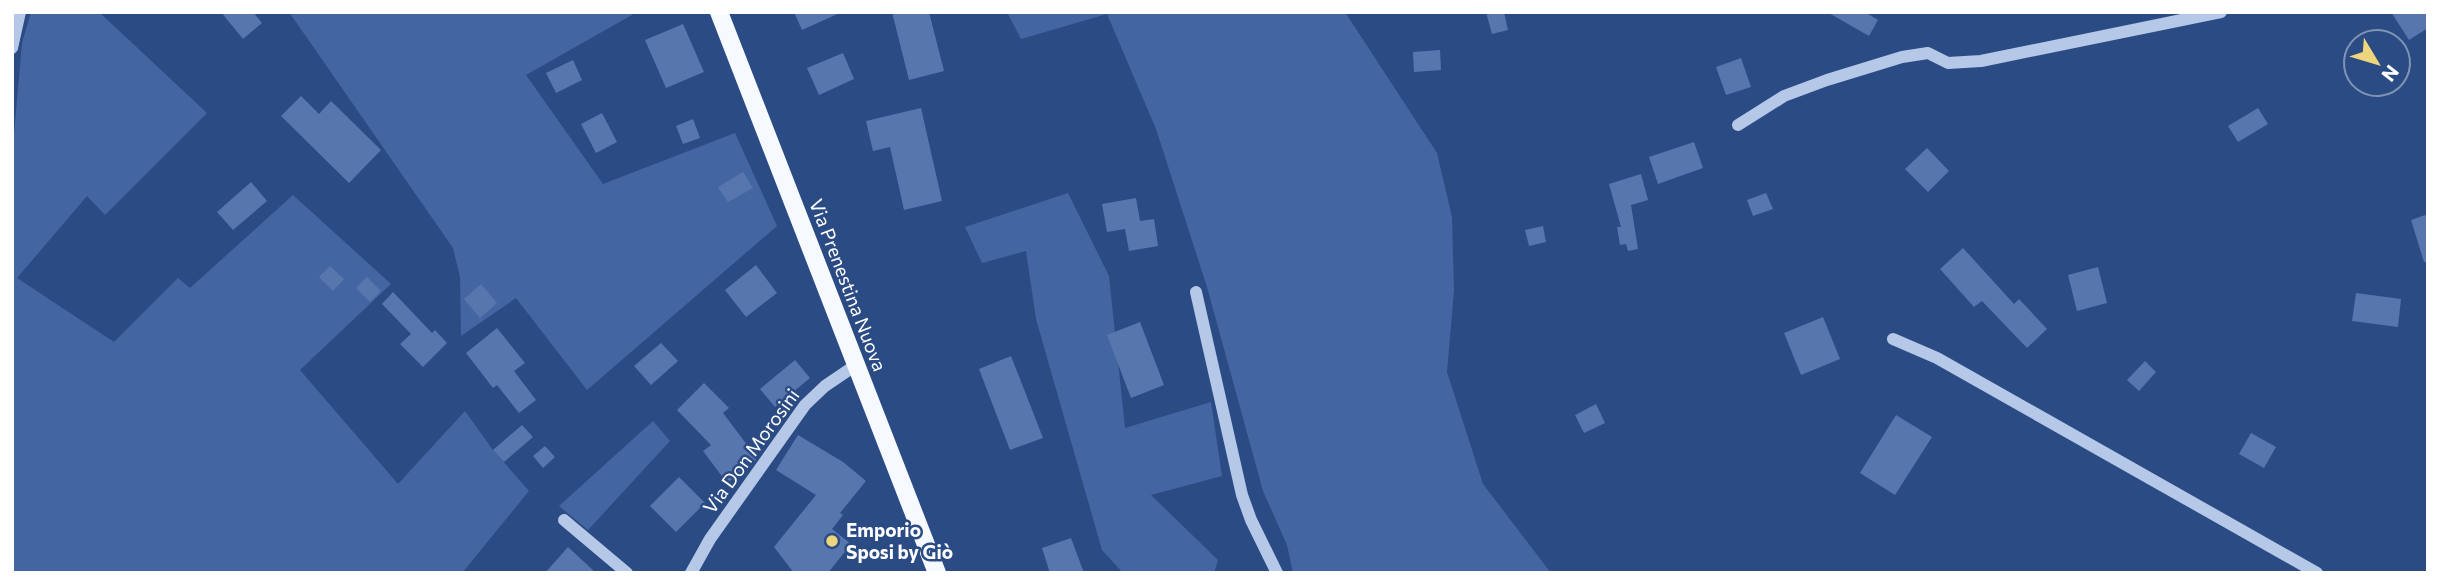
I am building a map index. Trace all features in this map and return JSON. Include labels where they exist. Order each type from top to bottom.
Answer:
[{"type":"main road","name":"Via Prenestina Nuova","points":[[719,12],[937,573]]},
{"type":"street","points":[[12,48],[20,12]]},
{"type":"street","points":[[1738,125],[1784,96],[1902,57],[1928,52],[1948,63],[1981,61],[2221,12]]},
{"type":"street","points":[[1196,292],[1242,495],[1277,573]]},
{"type":"street","points":[[1893,339],[1937,358],[2317,573]]},
{"type":"street","name":"Via Don Morosini","points":[[691,573],[710,539],[805,405],[824,386],[856,365]]},
{"type":"street","points":[[564,520],[627,573]]},
{"type":"shaded area","points":[[31,12],[99,12],[207,113],[105,215],[87,196],[17,278],[114,342],[178,278],[190,288],[293,195],[391,284],[300,370],[398,484],[465,411],[493,450],[529,491],[462,573],[12,573],[12,157],[22,43]]},
{"type":"shaded area","points":[[289,12],[637,12],[526,75],[603,184],[735,133],[777,226],[587,390],[516,298],[461,336],[460,277],[453,248]]},
{"type":"shaded area","points":[[1007,12],[1345,12],[1437,153],[1452,217],[1454,290],[1447,372],[1483,484],[1551,573],[1293,573],[1287,545],[1263,491],[1207,287],[1156,129],[1107,14],[1021,39]]},
{"type":"shaded area","points":[[1068,193],[1109,276],[1125,428],[1211,402],[1222,476],[1151,495],[1218,560],[1214,573],[1123,573],[1102,550],[1036,319],[1026,251],[982,263],[965,227]]},
{"type":"shaded area","points":[[653,421],[670,441],[588,530],[559,506]]},
{"type":"building","points":[[221,12],[253,12],[262,23],[243,39]]},
{"type":"building","points":[[794,12],[842,12],[802,30]]},
{"type":"building","points":[[892,12],[929,12],[944,71],[909,80]]},
{"type":"building","points":[[1486,12],[1504,12],[1508,30],[1492,34]]},
{"type":"building","points":[[1827,12],[1865,12],[1878,20],[1869,36]]},
{"type":"building","points":[[2391,12],[2428,12],[2428,28],[2412,38],[2412,28],[2401,28]]},
{"type":"building","points":[[683,24],[704,72],[666,88],[645,40]]},
{"type":"building","points":[[1440,50],[1441,70],[1414,72],[1413,52]]},
{"type":"building","points":[[843,53],[854,79],[819,95],[807,68]]},
{"type":"building","points":[[1741,58],[1751,87],[1726,95],[1716,67]]},
{"type":"building","points":[[573,60],[582,80],[556,93],[546,73]]},
{"type":"building","points":[[301,96],[319,114],[331,101],[381,150],[349,183],[281,116]]},
{"type":"building","points":[[921,108],[942,201],[904,210],[890,147],[873,151],[866,121]]},
{"type":"building","points":[[2258,108],[2268,124],[2238,142],[2228,126]]},
{"type":"building","points":[[602,113],[617,142],[596,153],[581,124]]},
{"type":"building","points":[[693,119],[700,138],[683,144],[676,126]]},
{"type":"building","points":[[1694,142],[1703,168],[1658,184],[1649,157]]},
{"type":"building","points":[[1927,148],[1949,171],[1928,192],[1905,169]]},
{"type":"building","points":[[743,172],[753,188],[728,202],[718,187]]},
{"type":"building","points":[[1641,174],[1648,200],[1631,205],[1638,249],[1628,251],[1626,244],[1620,245],[1617,227],[1621,227],[1609,184]]},
{"type":"building","points":[[251,182],[267,201],[233,230],[217,212]]},
{"type":"building","points":[[1766,193],[1773,209],[1753,216],[1747,200]]},
{"type":"building","points":[[1136,198],[1140,221],[1154,219],[1158,246],[1129,251],[1125,229],[1107,232],[1102,204]]},
{"type":"building","points":[[2428,214],[2428,262],[2424,262],[2411,220]]},
{"type":"building","points":[[1543,226],[1546,242],[1529,246],[1525,230]]},
{"type":"building","points":[[1963,248],[2014,304],[2019,299],[2047,329],[2027,348],[1982,301],[1974,307],[1940,269]]},
{"type":"building","points":[[756,265],[777,293],[746,317],[725,290]]},
{"type":"building","points":[[330,266],[344,279],[333,291],[319,277]]},
{"type":"building","points":[[2098,267],[2107,303],[2077,311],[2068,275]]},
{"type":"building","points":[[367,277],[381,291],[370,302],[356,288]]},
{"type":"building","points":[[481,284],[497,303],[480,318],[464,299]]},
{"type":"building","points":[[393,292],[432,333],[435,330],[447,343],[423,367],[400,344],[411,334],[382,304]]},
{"type":"building","points":[[2356,293],[2401,299],[2398,327],[2352,321]]},
{"type":"building","points":[[1823,317],[1840,359],[1801,375],[1784,333]]},
{"type":"building","points":[[1140,322],[1164,385],[1131,398],[1107,335]]},
{"type":"building","points":[[497,328],[525,363],[514,371],[536,400],[519,413],[497,385],[493,388],[466,353]]},
{"type":"building","points":[[661,343],[678,361],[651,385],[634,366]]},
{"type":"building","points":[[1011,356],[1043,438],[1010,450],[979,369]]},
{"type":"building","points":[[795,360],[810,378],[775,407],[760,389]]},
{"type":"building","points":[[2145,361],[2156,372],[2139,391],[2127,380]]},
{"type":"building","points":[[704,383],[729,408],[723,413],[757,458],[751,466],[727,483],[703,451],[711,445],[677,410]]},
{"type":"building","points":[[1596,404],[1605,423],[1584,433],[1575,415]]},
{"type":"building","points":[[1896,415],[1932,437],[1895,495],[1860,473]]},
{"type":"building","points":[[522,425],[533,437],[504,462],[493,450]]},
{"type":"building","points":[[2251,433],[2276,447],[2264,468],[2239,454]]},
{"type":"building","points":[[798,435],[843,462],[866,481],[840,513],[843,515],[832,529],[851,544],[828,573],[794,573],[774,547],[816,495],[776,470]]},
{"type":"building","points":[[545,446],[555,457],[543,468],[533,456]]},
{"type":"building","points":[[679,477],[705,503],[676,532],[650,506]]},
{"type":"building","points":[[1071,538],[1084,573],[1050,573],[1042,548]]},
{"type":"building","points":[[568,547],[596,573],[545,573]]},
{"type":"place","name":"Emporio Sposi by Giò","points":[[832,541]]}]
